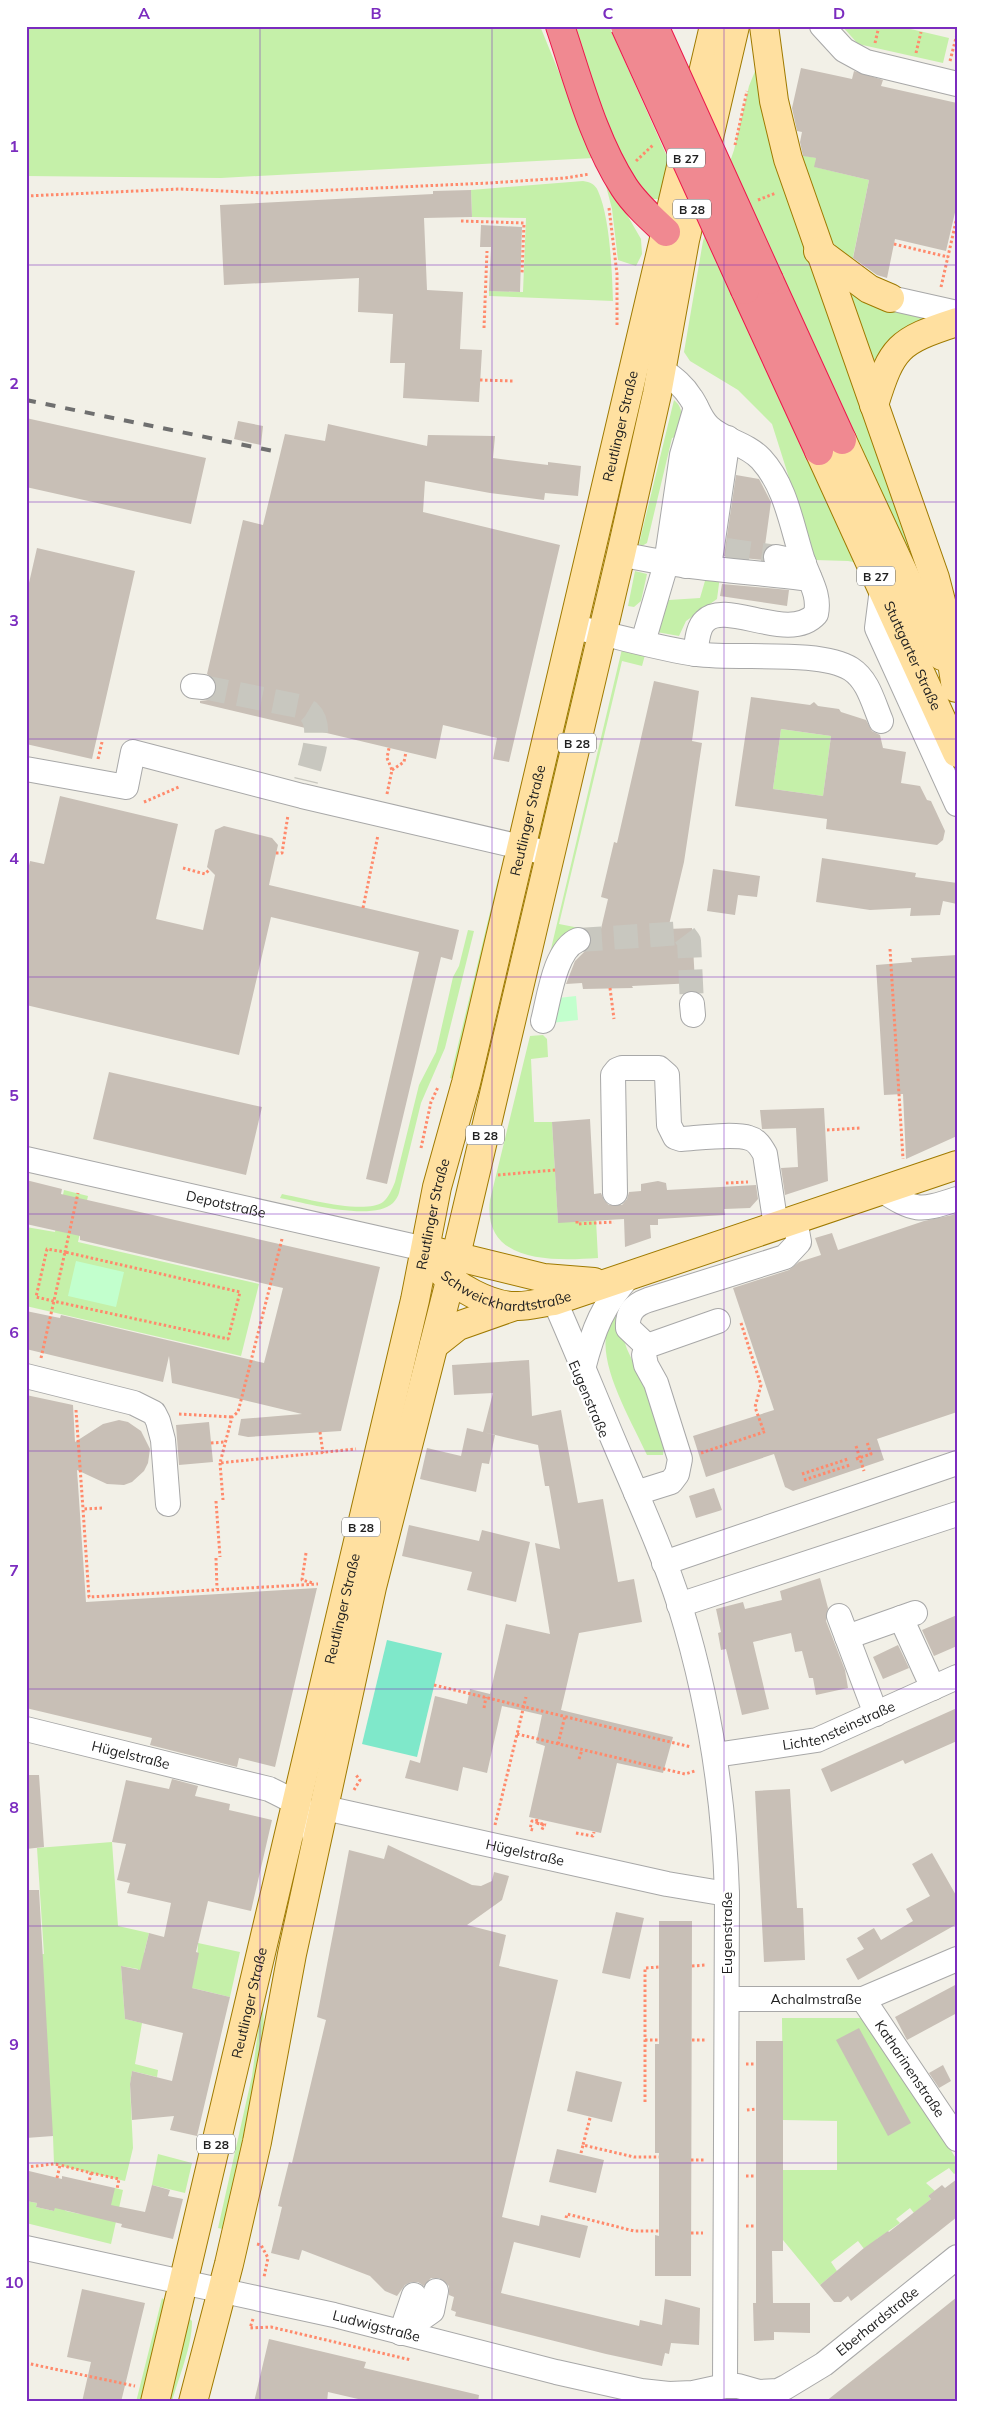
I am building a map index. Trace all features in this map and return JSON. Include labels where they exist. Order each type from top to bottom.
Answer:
[{"type":"highway","points":[[560,26],[593,121],[615,172],[632,199],[666,232]]},
{"type":"highway","name":"B 27","points":[[625,26],[757,285],[830,445]]},
{"type":"highway","name":"B 27","points":[[654,26],[757,285]]},
{"type":"main road","name":"Reutlinger Straße","points":[[145,2394],[184,2283],[415,1300],[437,1187],[466,1083],[714,26]]},
{"type":"main road","name":"Reutlinger Straße","points":[[193,2402],[222,2292],[257,2142],[292,1954],[316,1851],[372,1587],[453,1269],[648,438],[685,240],[735,26]]},
{"type":"main road","points":[[764,26],[774,101],[788,159],[818,250],[935,578],[944,613],[956,689]]},
{"type":"main road","points":[[818,250],[869,289],[890,298]]},
{"type":"main road","points":[[874,405],[890,359],[899,349],[950,315]]},
{"type":"main road","name":"Stuttgarter Straße","points":[[830,445],[882,589],[957,753]]},
{"type":"main road","name":"Stuttgarter Straße","points":[[830,445],[956,689]]},
{"type":"main road","name":"Schweickhardtstraße","points":[[424,1249],[453,1269],[473,1293],[514,1306],[549,1290],[619,1278],[957,1165]]},
{"type":"main road","name":"Schweickhardtstraße","points":[[453,1269],[549,1290]]},
{"type":"main road","points":[[434,1345],[458,1326],[514,1306]]},
{"type":"street","points":[[822,26],[844,50],[866,62],[957,84]]},
{"type":"street","points":[[890,298],[950,315]]},
{"type":"street","points":[[661,369],[683,386],[696,406],[701,419],[719,433],[744,446],[762,459],[780,490],[788,509],[817,597],[816,614],[803,624],[783,624],[722,614],[714,616],[704,621],[700,628],[695,654]]},
{"type":"street","points":[[696,406],[682,455],[700,559]]},
{"type":"street","points":[[619,432],[648,438]]},
{"type":"street","points":[[643,642],[700,559],[719,433]]},
{"type":"street","points":[[700,559],[719,433]]},
{"type":"street","points":[[621,554],[700,559],[802,578],[807,570]]},
{"type":"street","points":[[776,557],[807,570]]},
{"type":"street","points":[[882,589],[876,628],[957,804]]},
{"type":"street","points":[[573,626],[695,654],[794,658],[839,664],[849,668],[864,680],[881,720]]},
{"type":"street","points":[[26,769],[126,787],[133,752],[304,789],[383,814],[551,854]]},
{"type":"street","points":[[543,1020],[562,953],[572,942],[578,940]]},
{"type":"street","points":[[615,1192],[613,1075],[622,1068],[659,1068],[667,1075],[670,1125],[675,1137],[681,1139],[741,1136],[755,1141],[765,1154],[785,1223],[799,1242],[785,1257],[648,1300],[631,1310],[627,1318],[628,1328],[647,1346]]},
{"type":"street","name":"Depotstraße","points":[[26,1159],[424,1249]]},
{"type":"street","points":[[892,1186],[910,1207],[932,1207],[957,1200]]},
{"type":"street","name":"Eugenstraße","points":[[583,1369],[595,1328],[619,1278]]},
{"type":"street","name":"Eugenstraße","points":[[549,1290],[636,1493],[680,1605],[706,1710],[715,1756],[722,1815],[727,1894],[725,2386]]},
{"type":"street","name":"Eugenstraße","points":[[549,1290],[555,1319],[625,1483],[636,1493]]},
{"type":"street","points":[[647,1346],[735,1320]]},
{"type":"street","points":[[636,1493],[671,1482],[677,1474],[680,1459],[656,1383],[646,1365],[644,1355],[647,1346]]},
{"type":"street","points":[[33,1368],[75,1389],[134,1403],[154,1413],[163,1440],[168,1504]]},
{"type":"street","points":[[664,1563],[957,1463]]},
{"type":"street","points":[[680,1605],[957,1514]]},
{"type":"street","points":[[876,1714],[843,1626],[908,1616],[933,1688]]},
{"type":"street","name":"Lichtensteinstraße","points":[[715,1756],[817,1740],[957,1677]]},
{"type":"street","name":"Hügelstraße","points":[[26,1729],[269,1789],[296,1804],[308,1814],[313,1824],[316,1851]]},
{"type":"street","name":"Hügelstraße","points":[[325,1808],[667,1884],[727,1894]]},
{"type":"street","name":"Achalmstraße","points":[[727,1999],[863,1999],[957,1959]]},
{"type":"street","name":"Katharinenstraße","points":[[863,1999],[957,2139]]},
{"type":"street","name":"Ludwigstraße","points":[[26,2248],[334,2315],[556,2372],[669,2398],[725,2386]]},
{"type":"street","name":"Eberhardstraße","points":[[725,2386],[738,2386],[759,2392],[770,2392],[786,2387],[824,2364],[957,2257]]},
{"type":"street","points":[[401,2333],[425,2293]]},
{"type":"path","points":[[734,150],[748,86]]},
{"type":"path","points":[[26,196],[180,189],[245,193],[285,193],[536,180],[615,172]]},
{"type":"path","points":[[607,199],[617,274],[617,329]]},
{"type":"path","points":[[950,315],[948,257],[957,217]]},
{"type":"path","points":[[461,221],[524,223],[522,274]]},
{"type":"path","points":[[894,244],[948,257]]},
{"type":"path","points":[[484,328],[488,268],[486,251]]},
{"type":"path","points":[[480,380],[513,381]]},
{"type":"path","points":[[92,781],[102,742]]},
{"type":"path","points":[[363,908],[392,770],[387,758],[389,748]]},
{"type":"path","points":[[392,770],[404,762],[406,752]]},
{"type":"path","points":[[140,803],[184,785]]},
{"type":"path","points":[[183,868],[205,874],[209,870]]},
{"type":"path","points":[[890,949],[903,1132],[892,1186]]},
{"type":"path","points":[[610,988],[614,1019]]},
{"type":"path","points":[[827,1130],[860,1128]]},
{"type":"path","points":[[496,1175],[555,1170]]},
{"type":"path","points":[[726,1183],[744,1182]]},
{"type":"path","points":[[33,1368],[53,1301],[72,1218]]},
{"type":"path","points":[[223,1500],[220,1463],[232,1418],[238,1412],[288,1219]]},
{"type":"path","points":[[577,1222],[577,1224],[614,1222]]},
{"type":"path","points":[[48,1249],[240,1292],[228,1339],[53,1301],[36,1297],[48,1249]]},
{"type":"path","points":[[680,1459],[765,1432],[755,1407],[761,1385],[735,1320]]},
{"type":"path","points":[[75,1389],[83,1534],[89,1600],[104,1596],[175,1595],[217,1589],[281,1588],[318,1584]]},
{"type":"path","points":[[154,1413],[232,1418]]},
{"type":"path","points":[[320,1432],[323,1452]]},
{"type":"path","points":[[211,1443],[225,1442]]},
{"type":"path","points":[[856,1460],[871,1454],[867,1442]]},
{"type":"path","points":[[220,1463],[356,1449]]},
{"type":"path","points":[[802,1474],[848,1459]]},
{"type":"path","points":[[804,1480],[850,1465]]},
{"type":"path","points":[[216,1501],[217,1589]]},
{"type":"path","points":[[82,1512],[102,1508]]},
{"type":"path","points":[[306,1553],[302,1580],[327,1586]]},
{"type":"path","points":[[249,1588],[249,1593]]},
{"type":"path","points":[[104,1596],[104,1601]]},
{"type":"path","points":[[434,1685],[676,1742],[715,1756],[702,1769],[685,1774],[517,1734]]},
{"type":"path","points":[[484,1708],[486,1697]]},
{"type":"path","points":[[490,1845],[526,1698]]},
{"type":"path","points":[[558,1744],[565,1716]]},
{"type":"path","points":[[579,1759],[582,1750]]},
{"type":"path","points":[[537,1819],[536,1823],[544,1825],[542,1832],[530,1830],[532,1821],[539,1823],[547,1823]]},
{"type":"path","points":[[576,1833],[593,1836],[594,1832]]},
{"type":"path","points":[[645,2102],[645,1968],[659,1968]]},
{"type":"path","points":[[645,2040],[659,2040]]},
{"type":"path","points":[[581,2153],[590,2118]]},
{"type":"path","points":[[583,2145],[634,2157],[659,2157]]},
{"type":"path","points":[[57,2178],[60,2165]]},
{"type":"path","points":[[26,2167],[60,2165],[119,2179],[117,2189]]},
{"type":"path","points":[[89,2182],[92,2173]]},
{"type":"path","points":[[566,2218],[567,2214],[634,2231],[659,2231]]},
{"type":"path","points":[[26,2363],[118,2383],[145,2394]]},
{"type":"green space","points":[[26,26],[540,26],[594,158],[221,178],[26,176]]},
{"type":"green space","points":[[572,26],[609,26],[669,161],[663,195],[659,199],[652,199],[642,190],[630,173],[606,120]]},
{"type":"green space","points":[[842,26],[898,26],[949,38],[943,63],[858,44]]},
{"type":"green space","points":[[760,59],[818,251],[943,311],[923,335],[874,405],[935,578],[848,561],[815,560],[772,424],[738,390],[690,361],[684,352],[703,241],[734,150],[749,86]]},
{"type":"green space","points":[[801,155],[816,158],[815,167],[869,180],[852,262],[837,248],[820,223]]},
{"type":"green space","points":[[607,180],[641,239],[642,254],[636,266],[618,260],[612,209],[605,182]]},
{"type":"green space","points":[[583,181],[595,187],[602,202],[610,245],[613,301],[489,296],[489,291],[523,292],[526,218],[472,217],[471,190]]},
{"type":"green space","points":[[674,400],[681,412],[679,436],[672,438],[647,543],[642,546],[639,544]]},
{"type":"green space","points":[[635,571],[647,574],[641,601],[634,607],[628,606]]},
{"type":"green space","points":[[707,574],[720,576],[717,599],[686,621],[679,636],[651,631],[673,580],[669,600],[700,598]]},
{"type":"green space","points":[[622,649],[694,664],[645,655],[642,666],[622,661],[559,924],[590,930],[589,933],[577,933],[537,1008]]},
{"type":"green space","points":[[584,657],[543,838],[537,840],[537,829],[578,659]]},
{"type":"green space","points":[[781,729],[831,736],[823,796],[773,789]]},
{"type":"green space","points":[[498,879],[502,880],[454,1079],[450,1078]]},
{"type":"green space","points":[[468,930],[474,931],[445,1048],[421,1103],[399,1193],[395,1201],[383,1208],[370,1211],[355,1211],[338,1210],[280,1198],[282,1194],[318,1202],[363,1207],[374,1206],[387,1198],[395,1182],[419,1085],[436,1052],[453,977],[459,966]]},
{"type":"green space","points":[[576,996],[578,1020],[551,1023],[549,999]]},
{"type":"green space","points":[[543,1035],[547,1039],[548,1057],[531,1059],[534,1122],[552,1122],[558,1222],[596,1220],[598,1258],[542,1258],[524,1254],[509,1247],[497,1236],[491,1221],[490,1200],[530,1036]]},
{"type":"green space","points":[[64,1190],[88,1196],[78,1242],[259,1284],[241,1356],[26,1306],[26,1227],[55,1232]]},
{"type":"green space","points":[[76,1261],[124,1272],[116,1307],[68,1296]]},
{"type":"green space","points":[[615,1315],[627,1349],[650,1399],[665,1439],[663,1455],[647,1455],[613,1381],[608,1365],[606,1336]]},
{"type":"green space","points":[[387,1640],[442,1653],[417,1757],[362,1744]]},
{"type":"green space","points":[[112,1842],[118,1926],[149,1933],[144,1953],[193,1964],[197,1963],[198,1943],[240,1952],[230,1997],[138,1975],[138,1969],[121,1966],[125,2019],[142,2023],[135,2064],[158,2070],[157,2077],[132,2071],[130,2085],[133,2148],[125,2181],[54,2164],[53,2136],[26,1955],[44,1954],[37,1848]]},
{"type":"green space","points":[[263,2008],[264,2029],[227,2230],[218,2228],[252,2076],[261,2010]]},
{"type":"green space","points":[[782,2018],[867,2018],[957,2160],[957,2172],[954,2174],[949,2168],[926,2183],[935,2191],[928,2196],[931,2199],[914,2213],[910,2208],[896,2219],[900,2223],[877,2239],[868,2254],[858,2241],[831,2262],[837,2271],[820,2285],[783,2240],[783,2170],[837,2170],[837,2121],[783,2120]]},
{"type":"green space","points":[[158,2154],[192,2163],[185,2193],[152,2185]]},
{"type":"green space","points":[[115,2188],[123,2190],[111,2244],[26,2223],[26,2201],[37,2203],[36,2207],[54,2211],[55,2204],[66,2211],[80,2214],[82,2210]]},
{"type":"green space","points":[[162,2298],[166,2301],[144,2402],[136,2402]]},
{"type":"green space","points":[[189,2318],[192,2321],[185,2362],[172,2402],[165,2402],[187,2320]]},
{"type":"building","points":[[801,68],[852,79],[854,71],[883,80],[881,86],[957,103],[957,204],[946,251],[895,239],[887,278],[877,275],[853,258],[869,180],[814,167],[816,158],[803,156],[800,142],[802,132],[797,131],[792,108]]},
{"type":"building","points":[[471,190],[472,217],[424,218],[427,290],[463,292],[460,349],[482,350],[479,402],[403,398],[405,363],[390,363],[393,314],[358,312],[359,278],[224,285],[220,205],[433,194],[433,191]]},
{"type":"building","points":[[481,225],[522,227],[520,292],[489,291],[491,247],[480,247]]},
{"type":"building","points":[[26,418],[206,458],[191,524],[26,487]]},
{"type":"building","points":[[238,421],[263,426],[261,445],[234,439]]},
{"type":"building","points":[[328,424],[427,446],[428,435],[495,436],[493,458],[548,465],[548,462],[581,466],[578,496],[545,493],[544,500],[490,493],[425,481],[423,512],[560,545],[509,762],[493,759],[497,738],[443,725],[436,759],[200,703],[200,701],[208,700],[217,689],[215,681],[207,674],[243,520],[263,525],[285,434],[325,441]]},
{"type":"building","points":[[736,475],[759,479],[771,502],[763,560],[724,556]]},
{"type":"building","points":[[37,548],[135,571],[92,759],[26,744],[26,596]]},
{"type":"building","points":[[722,584],[789,590],[787,606],[720,596]]},
{"type":"building","points":[[654,681],[699,691],[692,741],[702,743],[684,862],[668,929],[692,928],[695,983],[632,986],[633,988],[583,989],[582,983],[566,984],[575,961],[590,946],[590,933],[600,933],[608,899],[601,897],[614,842],[617,843]]},
{"type":"building","points":[[751,697],[810,705],[814,702],[818,706],[839,709],[841,712],[866,720],[872,731],[880,735],[883,748],[906,752],[901,783],[920,786],[927,800],[931,801],[945,831],[943,840],[937,845],[826,829],[827,819],[735,806]],"holes":[[[781,729],[831,736],[823,796],[773,789]]]},
{"type":"building","points":[[60,796],[178,824],[156,919],[203,930],[215,875],[207,867],[215,830],[224,826],[272,838],[278,845],[269,885],[459,930],[452,960],[441,957],[387,1184],[366,1179],[419,952],[271,917],[239,1055],[26,1005],[26,879],[30,861],[44,864]]},
{"type":"building","points":[[822,858],[916,873],[915,877],[957,883],[957,904],[943,901],[940,915],[910,916],[911,908],[870,910],[816,902]]},
{"type":"building","points":[[713,869],[760,876],[757,897],[738,895],[735,915],[707,911]]},
{"type":"building","points":[[957,955],[957,1136],[906,1159],[903,1094],[884,1095],[876,965],[912,962],[911,958]]},
{"type":"building","points":[[109,1072],[262,1107],[246,1175],[93,1139]]},
{"type":"building","points":[[824,1108],[828,1181],[785,1195],[781,1168],[798,1167],[796,1128],[762,1129],[760,1110]]},
{"type":"building","points":[[590,1119],[594,1194],[601,1193],[609,1205],[622,1205],[627,1199],[629,1192],[641,1191],[641,1184],[658,1181],[666,1183],[667,1190],[756,1185],[758,1199],[750,1208],[724,1209],[725,1215],[658,1219],[658,1225],[650,1225],[651,1238],[625,1247],[624,1219],[558,1223],[552,1122]]},
{"type":"building","points":[[26,1180],[62,1189],[61,1194],[380,1267],[341,1431],[248,1437],[238,1435],[241,1419],[302,1414],[172,1383],[169,1356],[163,1382],[26,1349],[26,1311],[60,1318],[61,1315],[264,1363],[283,1288],[80,1240],[80,1236],[26,1224]]},
{"type":"building","points":[[957,1214],[957,1412],[877,1439],[884,1460],[793,1491],[785,1487],[774,1454],[706,1477],[693,1436],[774,1410],[733,1288],[789,1270],[799,1262],[821,1255],[815,1238],[832,1233],[838,1250],[924,1221]]},
{"type":"building","points":[[529,1360],[532,1416],[561,1410],[578,1503],[603,1499],[618,1582],[634,1579],[642,1622],[579,1633],[561,1710],[673,1737],[663,1773],[617,1763],[601,1833],[529,1817],[545,1746],[536,1743],[542,1715],[502,1706],[487,1773],[463,1767],[458,1791],[405,1778],[410,1760],[420,1763],[435,1696],[467,1704],[470,1689],[490,1694],[506,1624],[550,1634],[535,1543],[560,1549],[549,1486],[545,1486],[538,1445],[483,1432],[493,1393],[454,1395],[452,1365]]},
{"type":"building","points":[[26,1395],[73,1405],[75,1442],[103,1424],[119,1420],[128,1422],[141,1431],[150,1449],[148,1463],[144,1471],[132,1482],[124,1485],[107,1484],[77,1470],[86,1602],[317,1588],[275,1767],[239,1758],[237,1767],[150,1745],[152,1738],[26,1708]]},
{"type":"building","points":[[209,1422],[213,1462],[179,1465],[176,1425]]},
{"type":"building","points":[[467,1428],[495,1435],[489,1464],[482,1463],[476,1492],[420,1479],[427,1448],[461,1456]]},
{"type":"building","points":[[714,1488],[722,1510],[696,1518],[689,1496]]},
{"type":"building","points":[[409,1525],[479,1541],[482,1530],[530,1542],[516,1602],[467,1590],[472,1572],[402,1556]]},
{"type":"building","points":[[820,1578],[828,1608],[826,1621],[845,1670],[848,1688],[816,1695],[813,1678],[809,1678],[802,1651],[795,1652],[791,1633],[753,1642],[769,1709],[742,1715],[726,1649],[721,1650],[718,1633],[721,1632],[716,1609],[743,1602],[745,1609],[782,1600],[780,1591]]},
{"type":"building","points":[[957,1615],[957,1646],[934,1656],[922,1630]]},
{"type":"building","points":[[898,1645],[909,1668],[883,1679],[873,1657]]},
{"type":"building","points":[[957,1708],[957,1741],[905,1764],[903,1760],[831,1792],[821,1769]]},
{"type":"building","points":[[26,1775],[39,1775],[44,1847],[26,1849]]},
{"type":"building","points":[[172,1779],[198,1786],[195,1796],[230,1804],[229,1810],[272,1820],[251,1911],[208,1901],[196,1952],[199,1953],[192,1988],[230,1997],[197,2136],[170,2130],[174,2116],[132,2120],[130,2084],[132,2071],[172,2081],[183,2033],[125,2019],[121,1966],[140,1970],[149,1933],[164,1937],[171,1903],[127,1893],[130,1883],[117,1880],[126,1844],[112,1842],[126,1780],[169,1789]]},
{"type":"building","points":[[790,1789],[797,1908],[803,1908],[805,1960],[764,1962],[755,1791]]},
{"type":"building","points":[[388,1845],[472,1885],[481,1886],[492,1881],[494,1872],[509,1876],[502,1900],[467,1925],[506,1935],[499,1966],[558,1980],[502,2217],[539,2226],[541,2215],[588,2226],[580,2258],[514,2242],[501,2293],[639,2326],[640,2320],[662,2325],[665,2299],[700,2308],[699,2345],[671,2343],[669,2354],[665,2353],[662,2366],[606,2354],[455,2316],[456,2312],[451,2310],[454,2297],[449,2295],[449,2286],[439,2278],[431,2278],[424,2286],[418,2282],[411,2282],[405,2285],[397,2296],[385,2291],[370,2276],[302,2250],[299,2260],[271,2253],[282,2207],[278,2206],[289,2162],[292,2163],[326,2020],[317,2017],[349,1850],[384,1859]]},
{"type":"building","points":[[932,1853],[957,1897],[957,1924],[858,1980],[846,1959],[864,1949],[857,1938],[874,1928],[881,1940],[913,1921],[906,1909],[930,1896],[912,1864]]},
{"type":"building","points":[[26,1890],[39,1890],[53,2136],[26,2138]]},
{"type":"building","points":[[616,1912],[644,1918],[630,1979],[602,1973]]},
{"type":"building","points":[[659,1921],[692,1921],[691,2276],[655,2276],[655,2235],[659,2236],[659,2153],[655,2153],[655,2044],[659,2044]]},
{"type":"building","points":[[957,1984],[957,2013],[907,2040],[895,2017]]},
{"type":"building","points":[[859,2028],[911,2123],[888,2136],[836,2040]]},
{"type":"building","points":[[756,2041],[783,2041],[783,2251],[772,2251],[773,2303],[810,2303],[810,2333],[774,2332],[774,2340],[754,2341],[753,2303],[756,2303]]},
{"type":"building","points":[[943,2065],[951,2081],[939,2088],[929,2073]]},
{"type":"building","points":[[576,2071],[622,2082],[612,2122],[567,2111]]},
{"type":"building","points":[[557,2149],[604,2160],[596,2193],[549,2182]]},
{"type":"building","points":[[29,2171],[115,2188],[111,2205],[145,2212],[152,2185],[170,2190],[168,2196],[183,2199],[173,2239],[121,2227],[122,2224],[55,2208],[54,2211],[36,2207],[37,2203],[26,2201]]},
{"type":"building","points":[[957,2179],[957,2217],[851,2301],[848,2296],[841,2302],[834,2302],[820,2285],[864,2248],[889,2232],[931,2199],[928,2196],[942,2185],[945,2188]]},
{"type":"building","points":[[82,2289],[145,2303],[121,2402],[82,2402],[91,2362],[67,2357]]},
{"type":"building","points":[[957,2297],[957,2402],[825,2402],[902,2341]]},
{"type":"building","points":[[269,2339],[366,2362],[364,2368],[479,2395],[478,2402],[371,2402],[328,2392],[327,2402],[254,2402]]},
{"type":"tunnel","points":[[726,550],[776,557]]},
{"type":"tunnel","points":[[203,687],[298,706],[309,712],[314,719],[316,736],[306,781]]},
{"type":"tunnel","points":[[578,940],[683,933],[689,941],[692,1004]]},
{"type":"railway","points":[[26,400],[273,451]]}]
